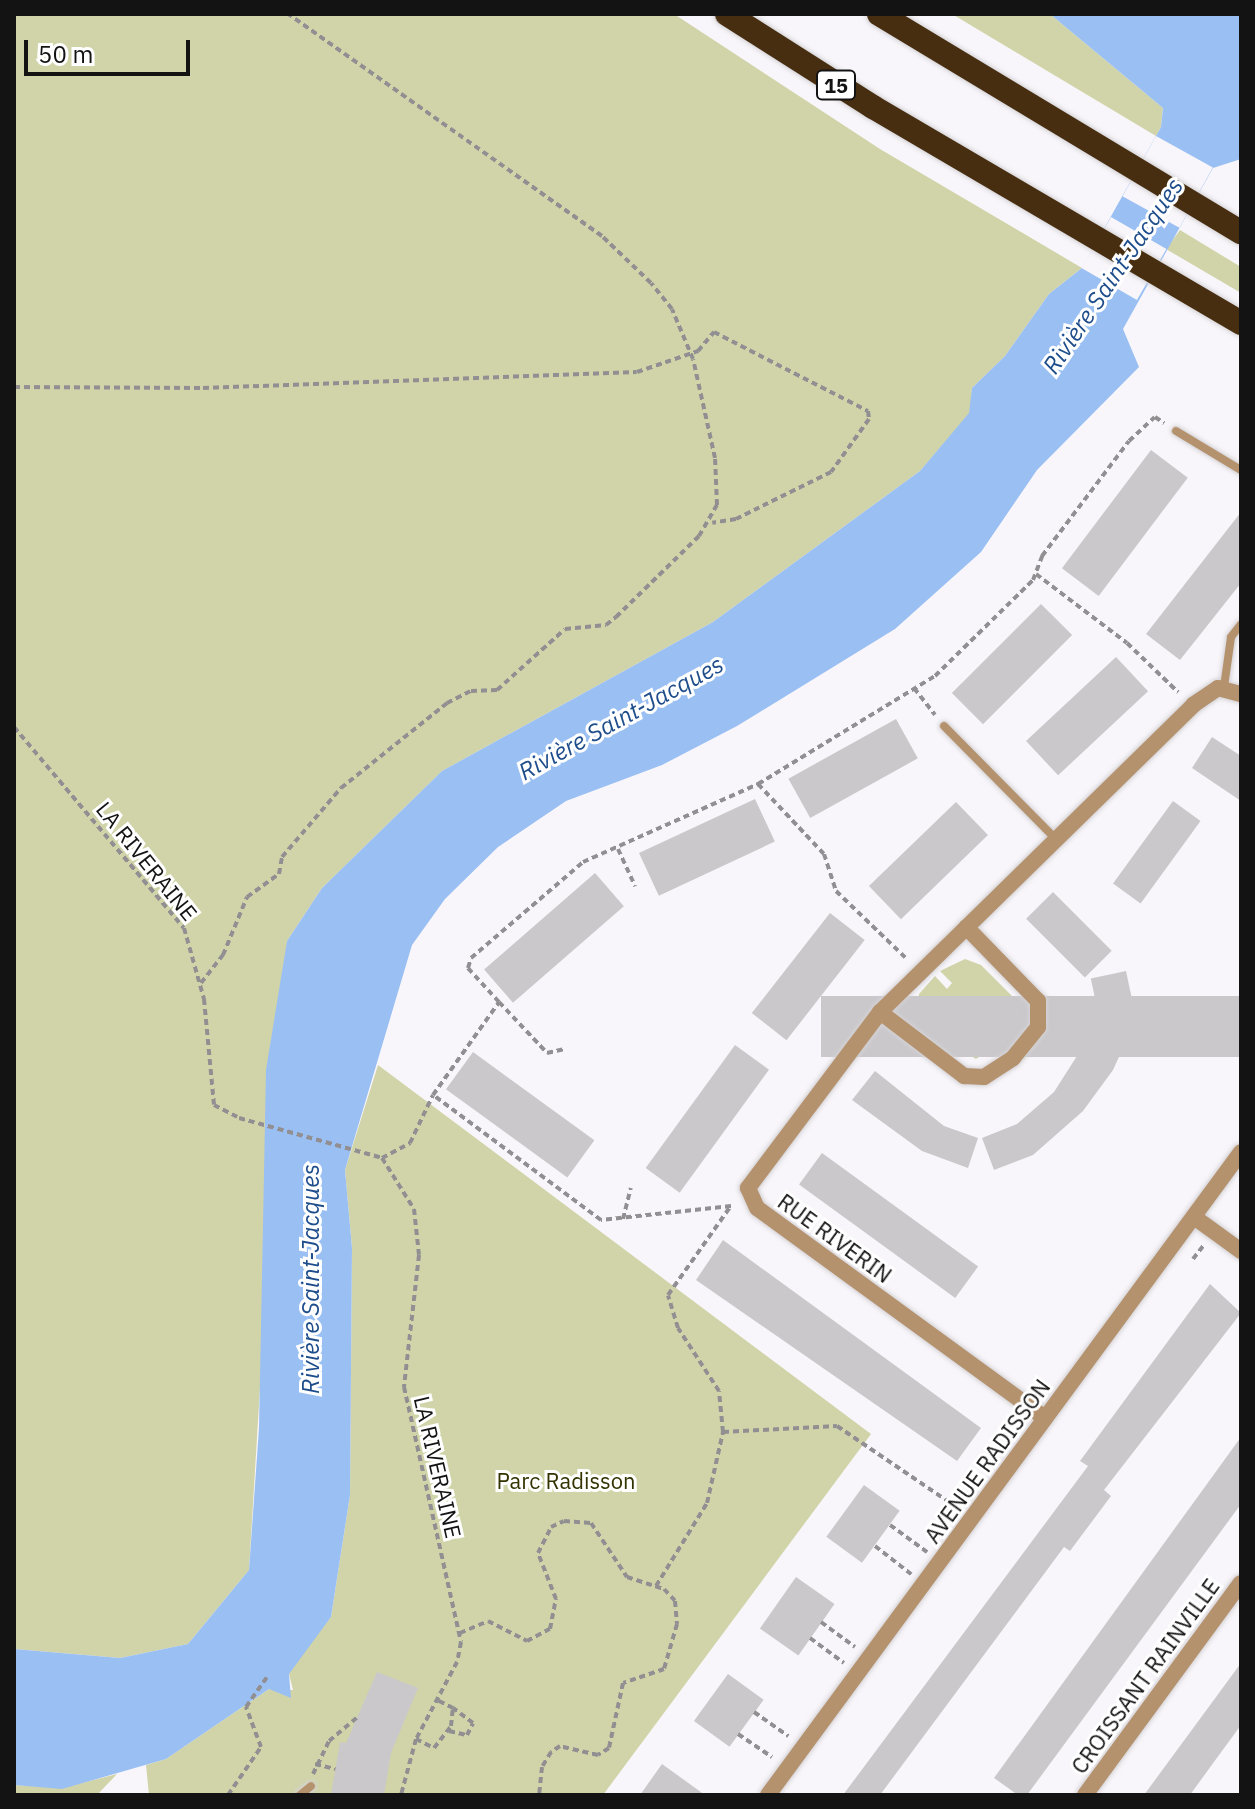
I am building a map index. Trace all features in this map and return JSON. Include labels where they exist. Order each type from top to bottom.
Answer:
[{"type":"highway","name":"15","points":[[727,14],[1098,240],[1241,323]]},
{"type":"highway","points":[[879,14],[1241,232]]},
{"type":"highway","points":[[1194,204],[1241,224]]},
{"type":"street","name":"RUE RIVERIN","points":[[1045,1418],[751,1202],[751,1182],[880,1012],[1193,705],[1224,687]]},
{"type":"street","points":[[1224,687],[1241,694]]},
{"type":"street","points":[[880,1012],[964,1076],[984,1077],[1019,1052],[1038,1027],[1038,1001],[966,927]]},
{"type":"street","name":"AVENUE RADISSON","points":[[768,1795],[1241,1152]]},
{"type":"street","points":[[1194,1217],[1241,1251]]},
{"type":"street","name":"CROISSANT RAINVILLE","points":[[1085,1795],[1241,1583]]},
{"type":"lane","points":[[1176,431],[1241,470]]},
{"type":"lane","points":[[1224,687],[1231,637],[1241,624]]},
{"type":"lane","points":[[944,726],[1056,839]]},
{"type":"lane","points":[[300,1795],[311,1786]]},
{"type":"path","points":[[288,14],[602,236],[672,309],[691,354],[718,486],[711,523]]},
{"type":"path","points":[[14,387],[454,382],[637,372],[691,354],[714,332],[868,411],[869,419],[831,472],[736,519],[711,523],[606,625],[565,629],[497,690],[471,691],[447,703],[341,788],[282,857],[279,874],[247,897],[223,955],[201,983]]},
{"type":"path","points":[[565,1049],[547,1053],[468,968],[471,958],[583,862],[758,784],[935,676],[1036,574],[1042,556],[1129,441],[1155,417],[1176,431]]},
{"type":"path","points":[[1036,574],[1127,643],[1193,705]]},
{"type":"path","points":[[914,688],[944,726]]},
{"type":"path","name":"LA RIVERAINE","points":[[14,727],[176,916],[201,983],[212,1102],[239,1118],[382,1158],[406,1188],[419,1230],[404,1387],[460,1633],[457,1662],[416,1739],[401,1795]]},
{"type":"path","points":[[758,784],[824,854],[836,891],[921,971]]},
{"type":"path","points":[[618,848],[635,886]]},
{"type":"path","points":[[382,1158],[410,1143],[433,1095],[499,1002]]},
{"type":"path","points":[[433,1095],[601,1220],[731,1206],[668,1295],[678,1328],[719,1391],[723,1432],[707,1503],[656,1586]]},
{"type":"path","points":[[623,1219],[631,1188]]},
{"type":"path","points":[[723,1432],[837,1426],[972,1518]]},
{"type":"path","points":[[527,1641],[550,1629],[557,1614],[553,1591],[541,1565],[541,1540],[551,1527],[579,1520],[605,1537],[627,1577],[656,1586],[675,1601],[678,1611],[664,1669],[622,1682],[609,1748],[581,1756],[563,1744],[546,1758],[539,1795]]},
{"type":"path","points":[[553,1591],[561,1589]]},
{"type":"path","points":[[460,1633],[488,1621],[527,1641]]},
{"type":"path","points":[[527,1641],[529,1650]]},
{"type":"path","points":[[228,1795],[261,1747],[246,1707],[268,1675]]},
{"type":"path","points":[[435,1699],[473,1723],[467,1735],[449,1731]]},
{"type":"path","points":[[416,1739],[434,1748],[449,1731],[453,1708]]},
{"type":"path","points":[[335,1769],[315,1764],[360,1715]]},
{"type":"green space","points":[[14,14],[674,14],[880,149],[1082,268],[1049,294],[1005,356],[972,388],[970,413],[920,471],[713,622],[442,771],[322,888],[287,941],[249,1570],[188,1644],[120,1658],[14,1649]]},
{"type":"green space","points":[[952,14],[1050,14],[1163,108],[1161,127],[1156,136]]},
{"type":"green space","points":[[1180,230],[1241,267],[1241,293],[1166,249]]},
{"type":"green space","points":[[965,959],[981,965],[1013,997],[1021,1016],[1014,1034],[976,1059],[926,1030],[916,1012],[919,994],[935,976],[947,989],[952,983],[940,971]]},
{"type":"green space","name":"Parc Radisson","points":[[378,1065],[871,1434],[603,1795],[149,1795],[146,1765],[166,1759],[269,1689],[293,1690],[289,1674],[296,1660],[331,1617],[350,1495],[352,1248],[345,1170]]},
{"type":"green space","points":[[117,1774],[97,1795],[14,1795],[14,1785],[62,1788]]},
{"type":"water","name":"Rivière Saint-Jacques","points":[[1050,14],[1241,14],[1241,159],[1213,168],[1123,329],[1139,367],[1037,470],[981,552],[895,629],[737,726],[662,765],[566,801],[498,847],[445,899],[412,945],[345,1170],[352,1248],[350,1495],[331,1617],[289,1674],[291,1698],[269,1689],[166,1759],[62,1789],[14,1785],[14,1649],[120,1658],[188,1644],[249,1570],[259,1428],[266,1070],[287,941],[322,888],[442,771],[713,622],[920,471],[969,413],[972,388],[1005,356],[1049,294],[1082,268],[1161,127],[1163,108]]},
{"type":"pier","points":[[1156,136],[1213,168],[1179,228],[1123,196]]},
{"type":"pier","points":[[1111,217],[1166,249],[1137,300],[1082,268]]},
{"type":"building","points":[[1151,450],[1188,478],[1099,596],[1062,568]]},
{"type":"building","points":[[1241,512],[1241,583],[1180,660],[1146,634]]},
{"type":"building","points":[[1041,604],[1072,635],[983,724],[952,693]]},
{"type":"building","points":[[1116,657],[1148,691],[1058,775],[1026,741]]},
{"type":"building","points":[[896,719],[918,758],[810,818],[788,779]]},
{"type":"building","points":[[1212,737],[1241,756],[1241,801],[1192,768]]},
{"type":"building","points":[[755,799],[775,842],[659,896],[639,853]]},
{"type":"building","points":[[1173,801],[1201,821],[1141,904],[1113,884]]},
{"type":"building","points":[[956,802],[988,835],[901,919],[869,886]]},
{"type":"building","points":[[595,873],[624,906],[513,1003],[484,969]]},
{"type":"building","points":[[1053,892],[1112,951],[1085,978],[1026,919]]},
{"type":"building","points":[[830,913],[865,940],[786,1040],[752,1013]]},
{"type":"building","points":[[1126,971],[1134,1008],[1099,1016],[1091,978]]},
{"type":"building","points":[[821,996],[1241,996],[1241,1057],[821,1057]]},
{"type":"building","points":[[1098,1023],[1128,1037],[1113,1070],[1083,1111],[1033,1155],[994,1170],[982,1138],[1017,1124],[1054,1092]]},
{"type":"building","points":[[735,1045],[769,1070],[680,1193],[646,1168]]},
{"type":"building","points":[[473,1052],[594,1140],[567,1177],[446,1089]]},
{"type":"building","points":[[875,1071],[944,1126],[978,1138],[968,1168],[922,1151],[852,1100]]},
{"type":"building","points":[[822,1153],[978,1266],[955,1298],[799,1185]]},
{"type":"building","points":[[723,1240],[981,1428],[957,1461],[696,1280]]},
{"type":"building","points":[[1210,1284],[1241,1313],[1104,1490],[1111,1496],[1070,1551],[1064,1547],[880,1795],[843,1795],[1088,1466],[1080,1461]]},
{"type":"building","points":[[1241,1437],[1241,1504],[1027,1795],[1018,1795],[994,1778]]},
{"type":"building","points":[[864,1485],[900,1511],[862,1563],[826,1537]]},
{"type":"building","points":[[796,1577],[835,1604],[798,1656],[760,1629]]},
{"type":"building","points":[[1241,1663],[1241,1725],[1190,1795],[1144,1795]]},
{"type":"building","points":[[377,1672],[418,1688],[391,1753],[384,1795],[331,1795],[340,1742],[346,1743]]},
{"type":"building","points":[[728,1674],[764,1700],[730,1747],[694,1721]]},
{"type":"building","points":[[662,1764],[705,1795],[640,1795]]}]
